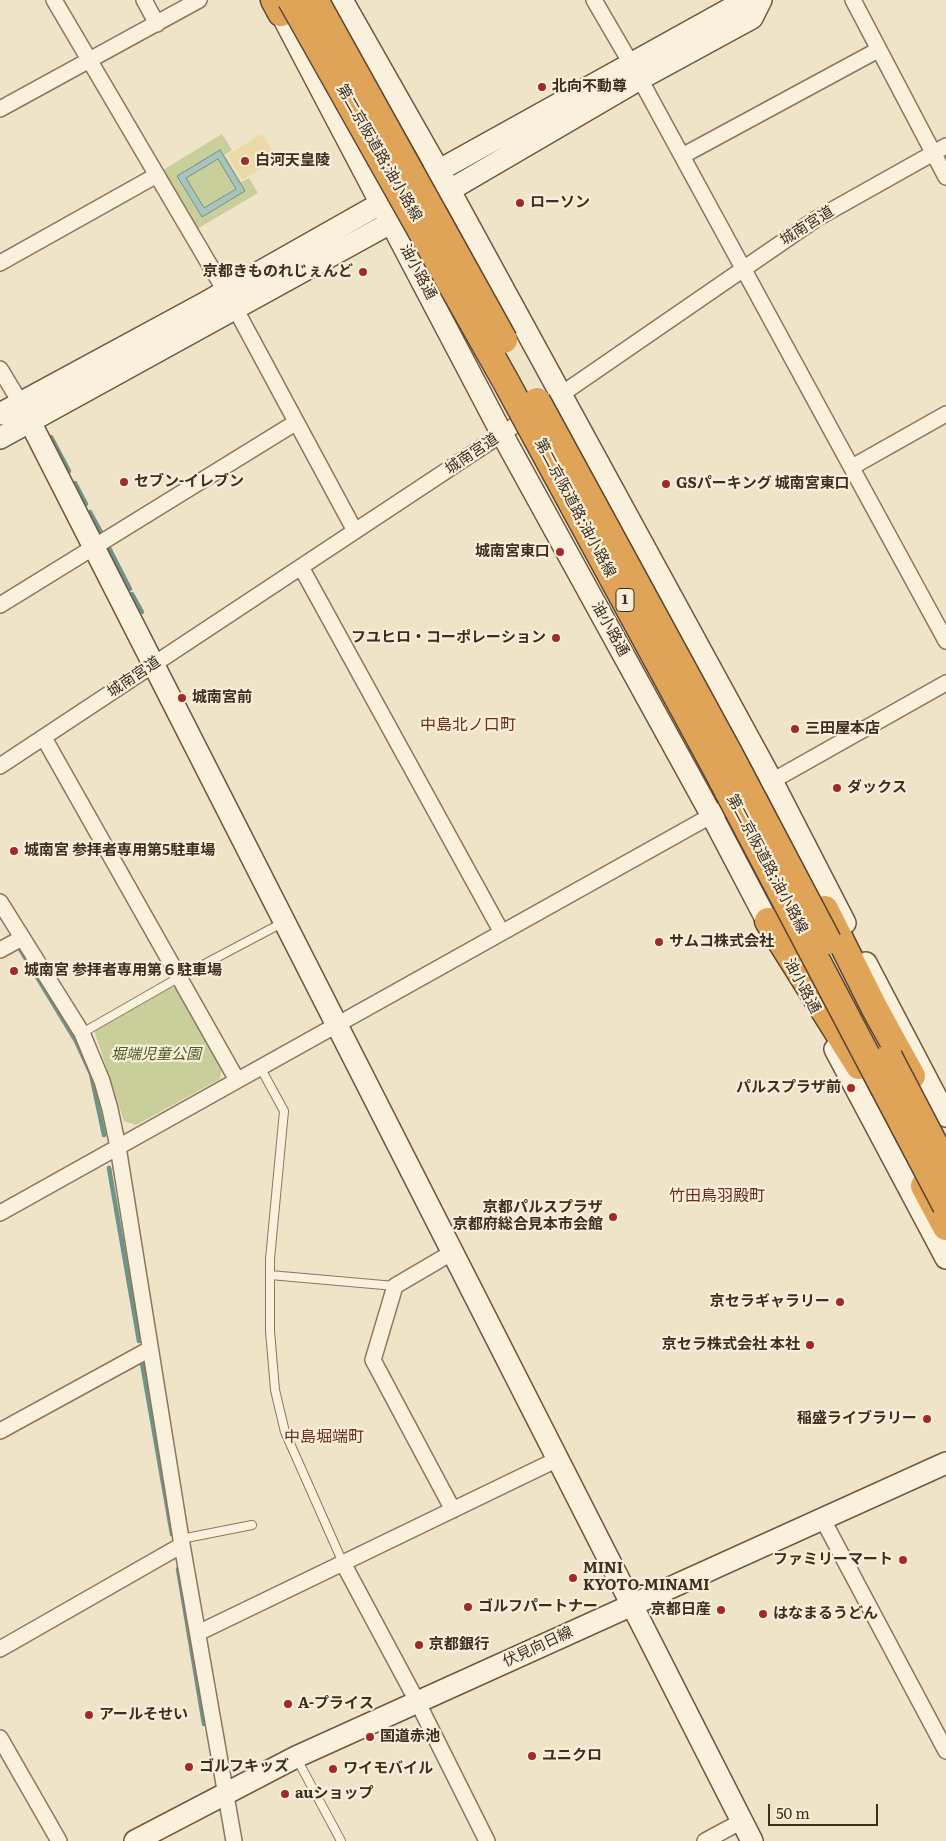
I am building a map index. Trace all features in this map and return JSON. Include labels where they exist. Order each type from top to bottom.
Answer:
[{"type":"highway","name":"第二京阪道路;油小路線","points":[[315,0],[431,207],[711,720],[946,1166]]},
{"type":"highway","name":"第二京阪道路;油小路線","points":[[280,3],[538,440],[724,782],[946,1206]]},
{"type":"highway","points":[[766,784],[822,903],[875,1008],[946,1138]]},
{"type":"highway","points":[[768,921],[849,1048],[946,1227]]},
{"type":"street","points":[[54,0],[230,300],[355,531]]},
{"type":"street","points":[[144,0],[157,24]]},
{"type":"street","points":[[0,109],[199,0]]},
{"type":"street","points":[[342,0],[439,171],[712,671],[766,784],[946,1116]]},
{"type":"street","points":[[594,0],[636,71],[946,641]]},
{"type":"street","points":[[0,438],[24,412],[230,300],[392,222],[449,191],[746,0]]},
{"type":"street","points":[[230,300],[382,203],[439,171],[636,71],[752,18],[761,0]]},
{"type":"street","points":[[853,0],[878,50],[940,149],[946,177]]},
{"type":"street","name":"油小路通","points":[[280,3],[502,434],[712,816],[946,1258]]},
{"type":"street","points":[[682,156],[878,50]]},
{"type":"street","name":"城南宮道","points":[[0,766],[502,434],[816,219],[940,149]]},
{"type":"street","points":[[0,263],[157,175]]},
{"type":"street","points":[[0,369],[24,412],[337,1024],[752,1841]]},
{"type":"street","points":[[0,414],[24,412]]},
{"type":"street","points":[[852,467],[946,414]]},
{"type":"street","points":[[0,605],[295,423]]},
{"type":"street","points":[[301,567],[500,931]]},
{"type":"street","points":[[0,1213],[500,931],[712,816],[946,683]]},
{"type":"street","points":[[44,738],[237,1080]]},
{"type":"street","points":[[0,902],[82,1033],[102,1081],[118,1147],[182,1542],[234,1841]]},
{"type":"street","points":[[0,950],[22,938]]},
{"type":"street","points":[[452,1510],[373,1360],[395,1286],[453,1252]]},
{"type":"street","points":[[0,1431],[150,1349]]},
{"type":"street","points":[[198,1633],[558,1459]]},
{"type":"street","name":"伏見向日線","points":[[135,1841],[296,1758],[946,1463]]},
{"type":"street","points":[[822,1518],[946,1751]]},
{"type":"street","points":[[0,1649],[182,1542]]},
{"type":"street","points":[[343,1563],[418,1702],[487,1841]]},
{"type":"street","points":[[0,1738],[59,1841]]},
{"type":"street","points":[[706,1841],[742,1821]]},
{"type":"lane","points":[[82,1033],[178,978],[284,922]]},
{"type":"lane","points":[[260,1067],[284,1111],[270,1275],[270,1331],[275,1390],[285,1432],[343,1563]]},
{"type":"lane","points":[[270,1275],[395,1286]]},
{"type":"lane","points":[[182,1542],[252,1525]]},
{"type":"lane","points":[[296,1758],[341,1841]]},
{"type":"green space","points":[[222,134],[232,150],[225,155],[241,182],[249,178],[258,193],[197,229],[163,170]]},
{"type":"green space","name":"堀端児童公園","points":[[170,987],[175,988],[222,1067],[220,1079],[136,1125],[124,1121],[94,1030]]},
{"type":"sand","points":[[262,134],[277,159],[242,180],[227,155]]},
{"type":"water","points":[[220,150],[245,191],[202,217],[177,176]],"holes":[[[218,159],[236,189],[204,208],[186,178]]]},
{"type":"waterway","points":[[51,437],[69,471]]},
{"type":"waterway","points":[[75,483],[86,504]]},
{"type":"waterway","points":[[90,512],[102,534]]},
{"type":"waterway","points":[[108,546],[130,589]]},
{"type":"waterway","points":[[132,594],[142,612]]},
{"type":"waterway","points":[[20,949],[76,1041],[91,1074],[104,1135]]},
{"type":"waterway","points":[[109,1168],[139,1341]]},
{"type":"waterway","points":[[142,1363],[172,1534]]},
{"type":"waterway","points":[[178,1569],[204,1724]]},
{"type":"place","name":"北向不動尊","points":[[542,87]]},
{"type":"place","name":"白河天皇陵","points":[[245,161]]},
{"type":"place","name":"ローソン","points":[[520,203]]},
{"type":"place","name":"京都きものれじぇんど","points":[[363,272]]},
{"type":"place","name":"セブン-イレブン","points":[[124,482]]},
{"type":"place","name":"GSパーキング 城南宮東口","points":[[666,484]]},
{"type":"place","name":"城南宮東口","points":[[560,552]]},
{"type":"place","name":"フユヒロ・コーポレーション","points":[[556,638]]},
{"type":"place","name":"城南宮前","points":[[182,698]]},
{"type":"place","name":"三田屋本店","points":[[795,729]]},
{"type":"place","name":"ダックス","points":[[837,788]]},
{"type":"place","name":"城南宮 参拝者専用第5駐車場","points":[[14,851]]},
{"type":"place","name":"サムコ株式会社","points":[[659,942]]},
{"type":"place","name":"城南宮 参拝者専用第６駐車場","points":[[14,971]]},
{"type":"place","name":"パルスプラザ前","points":[[851,1088]]},
{"type":"place","name":"京都パルスプラザ 京都府総合見本市会館","points":[[613,1217]]},
{"type":"place","name":"京セラギャラリー","points":[[840,1302]]},
{"type":"place","name":"京セラ株式会社 本社","points":[[810,1345]]},
{"type":"place","name":"稲盛ライブラリー","points":[[927,1419]]},
{"type":"place","name":"ファミリーマート","points":[[903,1560]]},
{"type":"place","name":"MINI KYOTO-MINAMI","points":[[573,1578]]},
{"type":"place","name":"ゴルフパートナー","points":[[468,1607]]},
{"type":"place","name":"京都日産","points":[[721,1610]]},
{"type":"place","name":"はなまるうどん","points":[[763,1614]]},
{"type":"place","name":"京都銀行","points":[[419,1645]]},
{"type":"place","name":"A-プライス","points":[[288,1704]]},
{"type":"place","name":"アールそせい","points":[[89,1715]]},
{"type":"place","name":"国道赤池","points":[[370,1737]]},
{"type":"place","name":"ユニクロ","points":[[532,1756]]},
{"type":"place","name":"ゴルフキッズ","points":[[189,1767]]},
{"type":"place","name":"ワイモバイル","points":[[333,1769]]},
{"type":"place","name":"auショップ","points":[[285,1794]]},
{"type":"district","name":"中島北ノ口町","points":[[468,725]]},
{"type":"district","name":"竹田鳥羽殿町","points":[[717,1196]]},
{"type":"district","name":"中島堀端町","points":[[324,1437]]}]
